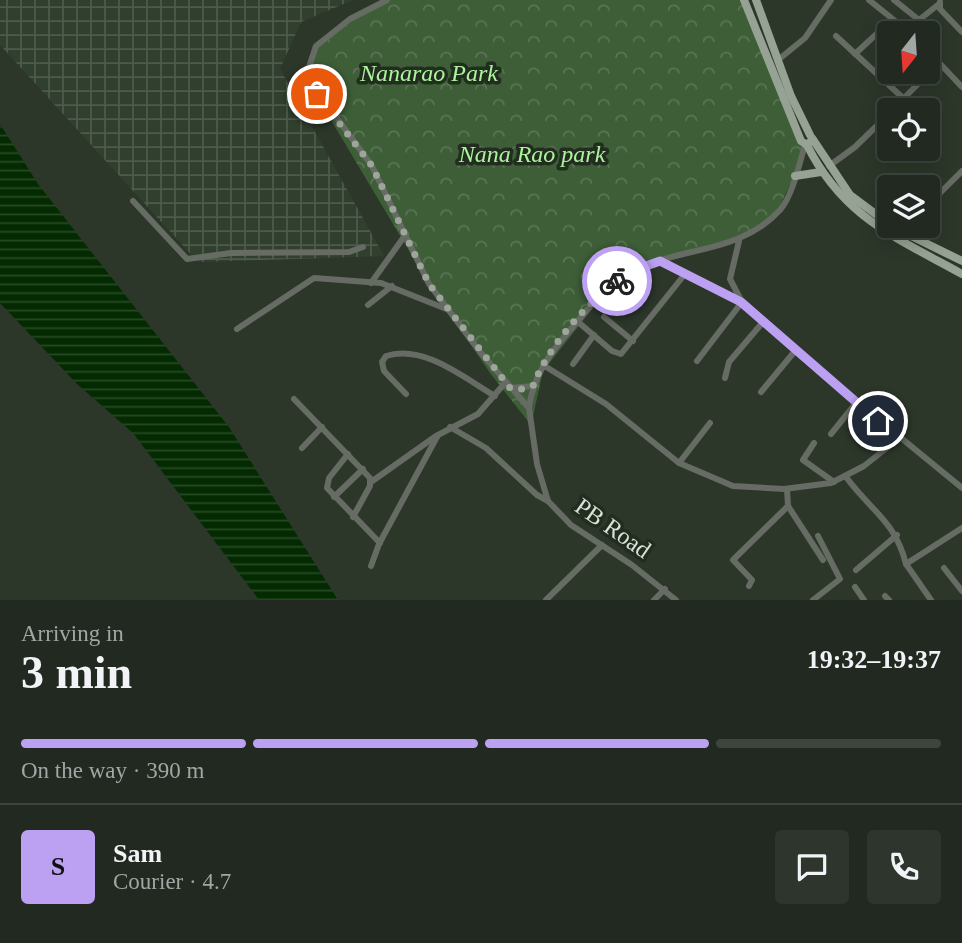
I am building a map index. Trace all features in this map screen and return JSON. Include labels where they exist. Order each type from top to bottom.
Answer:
[{"type":"main road","points":[[744,0],[807,141],[851,208],[877,220]]},
{"type":"main road","points":[[756,0],[807,141]]},
{"type":"main road","points":[[795,176],[825,169]]},
{"type":"main road","points":[[825,169],[855,200],[877,216]]},
{"type":"main road","points":[[911,238],[962,274]]},
{"type":"main road","points":[[915,238],[962,261]]},
{"type":"street","points":[[387,0],[350,19],[322,40],[312,53],[309,75],[317,94],[372,166],[429,284],[508,386],[529,408]]},
{"type":"street","points":[[778,60],[805,37],[831,0]]},
{"type":"street","points":[[869,0],[895,21]]},
{"type":"street","points":[[894,0],[919,20],[940,2]]},
{"type":"street","points":[[940,2],[940,9],[962,32]]},
{"type":"street","points":[[855,54],[877,34]]},
{"type":"street","points":[[836,36],[903,98],[918,84]]},
{"type":"street","points":[[940,64],[962,87]]},
{"type":"street","points":[[825,169],[855,148],[877,126]]},
{"type":"street","points":[[741,302],[730,279],[739,240],[780,210],[807,141]]},
{"type":"street","points":[[940,193],[962,171]]},
{"type":"street","points":[[133,201],[187,259],[231,254],[349,252],[363,247]]},
{"type":"street","points":[[371,283],[406,234]]},
{"type":"street","name":"PB Road","points":[[676,600],[665,589],[571,525],[548,500],[537,464],[529,408],[533,386],[543,365],[577,321],[614,283],[635,270],[660,261],[739,240]]},
{"type":"street","points":[[660,261],[741,302],[794,351],[962,488]]},
{"type":"street","points":[[577,321],[619,354],[633,341],[685,274]]},
{"type":"street","points":[[237,329],[299,285],[318,278],[393,286],[450,311]]},
{"type":"street","points":[[368,305],[393,286]]},
{"type":"street","points":[[696,361],[741,302]]},
{"type":"street","points":[[604,317],[633,341]]},
{"type":"street","points":[[725,378],[729,362],[763,322]]},
{"type":"street","points":[[573,364],[594,335]]},
{"type":"street","points":[[761,392],[794,351]]},
{"type":"street","points":[[406,394],[383,371],[382,362],[386,356],[406,353],[428,358],[495,396]]},
{"type":"street","points":[[543,365],[606,404],[679,463],[733,486],[787,489],[834,482],[846,477],[899,438]]},
{"type":"street","points":[[508,386],[518,390],[533,386]]},
{"type":"street","points":[[353,517],[371,482],[450,427],[478,414],[508,386]]},
{"type":"street","points":[[294,399],[363,469],[371,482]]},
{"type":"street","points":[[831,434],[856,403]]},
{"type":"street","points":[[679,463],[710,423]]},
{"type":"street","points":[[450,427],[486,449],[537,495],[548,500]]},
{"type":"street","points":[[302,448],[322,428]]},
{"type":"street","points":[[371,566],[380,543],[438,435]]},
{"type":"street","points":[[814,443],[803,460],[834,482]]},
{"type":"street","points":[[348,454],[327,481],[327,488],[380,543]]},
{"type":"street","points":[[334,497],[363,469]]},
{"type":"street","points":[[846,477],[897,535],[906,564],[931,600]]},
{"type":"street","points":[[787,489],[788,506],[822,560]]},
{"type":"street","points":[[749,586],[752,580],[736,564],[735,556],[788,506]]},
{"type":"street","points":[[906,564],[962,528]]},
{"type":"street","points":[[856,570],[897,535]]},
{"type":"street","points":[[813,600],[840,579],[818,536]]},
{"type":"street","points":[[546,600],[602,545]]},
{"type":"street","points":[[944,568],[962,592]]},
{"type":"street","points":[[855,586],[864,600]]},
{"type":"street","points":[[654,600],[665,589]]},
{"type":"shaded area","points":[[0,0],[353,0],[301,22],[280,69],[384,256],[198,262],[0,45]]},
{"type":"shaded area","points":[[0,124],[38,184],[229,427],[338,600],[259,600],[133,433],[77,384],[0,303]]},
{"type":"green space","name":"Nana Rao park","points":[[384,0],[747,0],[802,144],[794,176],[777,212],[750,234],[640,267],[608,289],[543,371],[531,425],[490,373],[417,264],[310,85],[312,48]]},
{"type":"way so far","points":[[317,94],[372,166],[429,284],[510,388],[522,390],[533,386],[543,365],[561,340],[599,296],[617,281]]},
{"type":"route","points":[[617,281],[641,267],[660,261],[741,302],[794,351],[878,421]]},
{"type":"park label","name":"Nanarao Park","points":[[429,73]]}]
